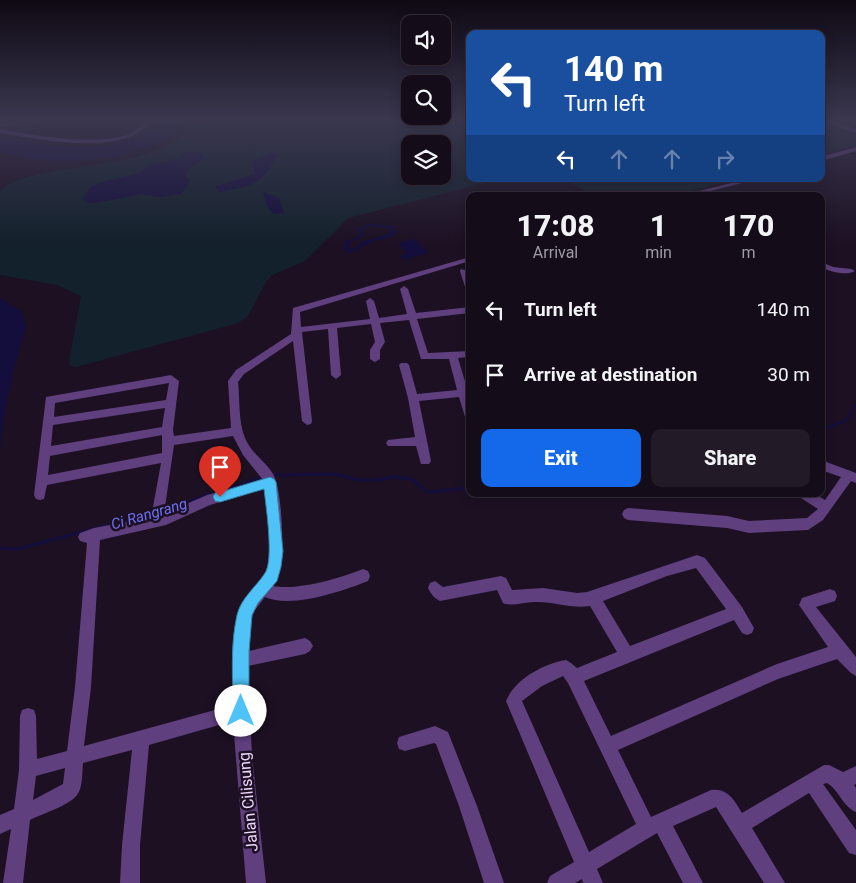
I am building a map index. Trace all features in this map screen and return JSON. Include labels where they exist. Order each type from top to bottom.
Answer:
[{"type":"street","points":[[699,192],[742,182]]},
{"type":"street","points":[[307,421],[296,310],[466,261]]},
{"type":"street","points":[[825,266],[831,269],[851,271]]},
{"type":"street","points":[[464,271],[466,277]]},
{"type":"street","points":[[404,289],[424,357],[466,354]]},
{"type":"street","points":[[370,300],[380,342],[375,350],[375,359]]},
{"type":"street","points":[[0,825],[21,817],[69,791],[72,786],[83,687],[89,536],[208,500],[267,476],[245,451],[236,431],[232,384],[234,377],[255,361],[291,340],[297,331],[332,325],[466,310]]},
{"type":"street","points":[[332,325],[336,375]]},
{"type":"street","points":[[453,356],[466,403]]},
{"type":"street","points":[[404,366],[413,398],[425,461]]},
{"type":"street","points":[[40,494],[51,399],[171,379],[174,381],[162,513]]},
{"type":"street","points":[[413,398],[463,393]]},
{"type":"street","points":[[48,422],[171,403]]},
{"type":"street","points":[[45,452],[168,435],[236,431]]},
{"type":"street","points":[[392,443],[420,440]]},
{"type":"street","points":[[42,481],[167,457]]},
{"type":"street","points":[[628,514],[727,522],[762,528],[812,522],[852,477],[825,467]]},
{"type":"street","name":"Jalan Cilisung","points":[[256,883],[241,711],[241,660],[244,614],[253,598],[273,573],[276,551],[267,476]]},
{"type":"street","points":[[810,497],[825,507]]},
{"type":"street","points":[[435,588],[440,594],[501,583],[508,598],[530,594],[554,595],[576,601],[593,598],[667,570],[697,561],[701,563],[747,628]]},
{"type":"street","points":[[263,587],[269,592],[280,595],[352,582],[363,576]]},
{"type":"street","points":[[830,596],[807,603],[806,605],[840,651],[856,668]]},
{"type":"street","points":[[593,598],[627,655]]},
{"type":"street","points":[[574,677],[737,612]]},
{"type":"street","points":[[241,660],[305,646]]},
{"type":"street","points":[[608,746],[778,672],[840,651]]},
{"type":"street","points":[[590,874],[514,701],[517,693],[552,671],[566,668],[574,677],[608,746],[654,825],[693,883]]},
{"type":"street","points":[[28,770],[241,711]]},
{"type":"street","points":[[13,883],[28,770],[28,716]]},
{"type":"street","points":[[405,743],[435,734],[442,738],[468,806],[494,883]]},
{"type":"street","points":[[130,883],[131,845],[141,739]]},
{"type":"street","points":[[740,825],[827,773],[848,778],[856,804]]},
{"type":"street","points":[[812,783],[856,846]]},
{"type":"street","points":[[557,883],[590,874],[654,825],[716,798],[724,801],[775,883]]},
{"type":"shaded area","points":[[116,161],[401,161],[401,185],[451,185],[451,161],[466,161],[466,182],[489,182],[348,218],[305,261],[272,275],[266,282],[249,314],[235,324],[76,367],[70,366],[69,362],[81,296],[57,285],[0,275],[0,191],[16,181],[66,169]]},
{"type":"shaded area","points":[[167,161],[199,161],[187,170],[186,176],[190,181],[181,194],[160,197],[143,194],[89,203],[82,199],[90,187],[105,181],[140,173],[149,165]]},
{"type":"shaded area","points":[[252,161],[274,161],[261,178],[248,186],[220,192],[216,186],[255,174]]},
{"type":"shaded area","points":[[570,182],[726,182],[686,192],[586,192]]},
{"type":"shaded area","points":[[263,192],[279,198],[284,213],[274,214],[267,206]]},
{"type":"shaded area","points":[[369,224],[392,226],[397,232],[390,237],[371,242],[349,253],[343,249],[344,242],[360,236],[357,228]],"holes":[[[368,226],[388,228],[391,231],[388,234],[361,242],[354,250],[348,248],[349,243],[364,236],[362,228]]]},
{"type":"shaded area","points":[[415,239],[428,253],[404,260],[400,256],[407,253],[398,243]]},
{"type":"shaded area","points":[[0,298],[22,312],[26,327],[14,368],[0,450]]},
{"type":"waterway","name":"Ci Rangrang","points":[[825,428],[847,420],[856,404]]},
{"type":"waterway","name":"Ci Rangrang","points":[[270,475],[336,474],[358,480],[379,480],[393,477],[411,479],[428,492],[466,488]]},
{"type":"waterway","name":"Ci Rangrang","points":[[163,510],[263,477]]},
{"type":"waterway","name":"Ci Rangrang","points":[[0,548],[17,549],[158,512]]},
{"type":"route","points":[[220,497],[270,482],[276,551],[274,567],[272,576],[253,598],[244,614],[241,652],[241,711]]}]
